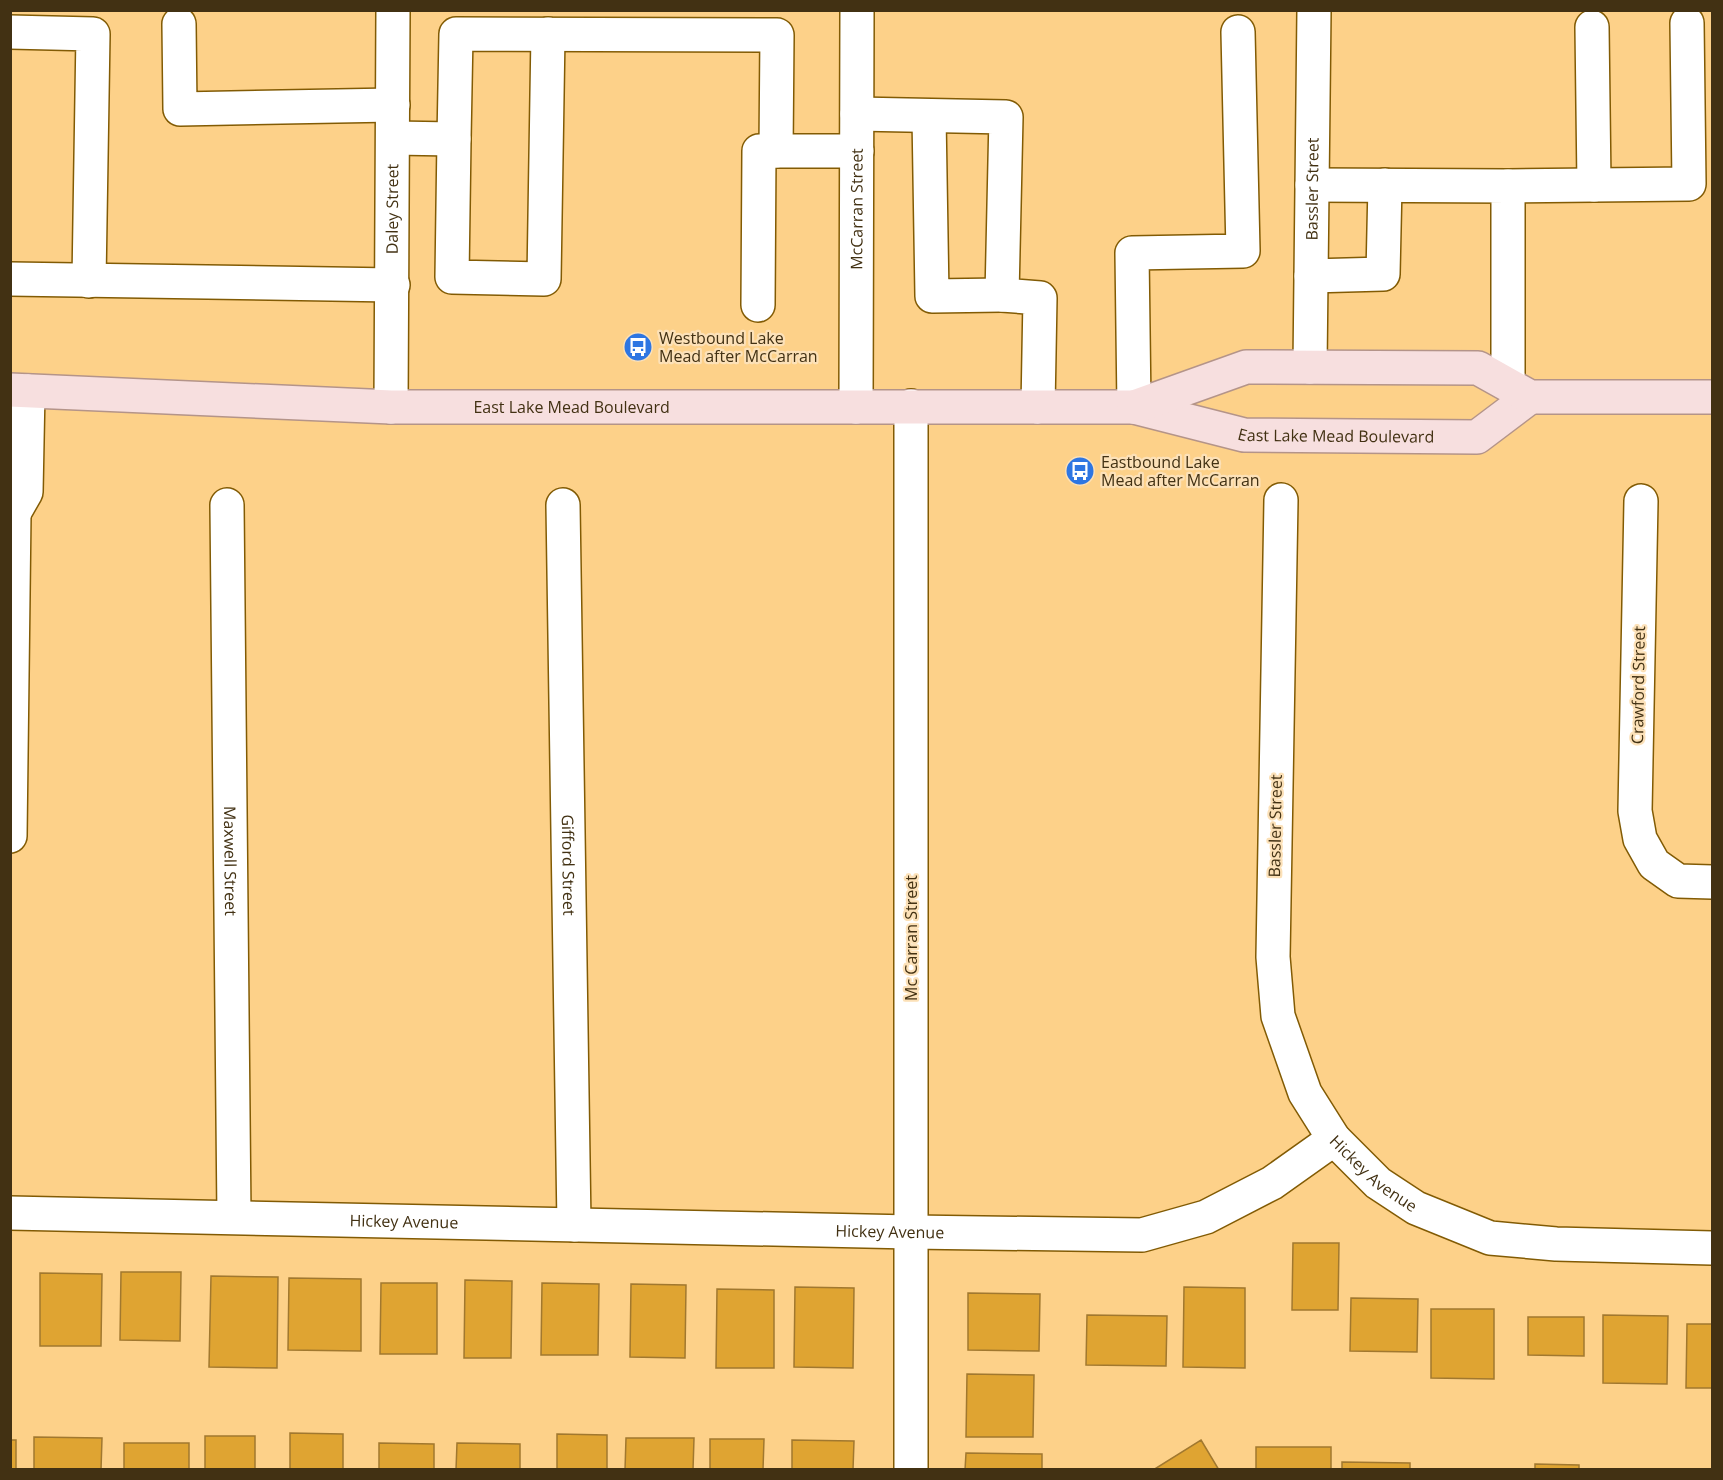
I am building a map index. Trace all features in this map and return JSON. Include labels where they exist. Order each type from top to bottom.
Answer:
[{"type":"main road","name":"East Lake Mead Boulevard","points":[[1134,407],[1246,367],[1478,368],[1519,391],[1713,397]]},
{"type":"main road","name":"East Lake Mead Boulevard","points":[[19,390],[391,407],[1134,407],[1244,435],[1477,437],[1519,391]]},
{"type":"street","name":"Daley Street","points":[[391,407],[393,10]]},
{"type":"street","name":"McCarran Street","points":[[856,406],[857,10]]},
{"type":"street","name":"Bassler Street","points":[[1310,367],[1314,10]]},
{"type":"street","points":[[1312,184],[1508,186],[1689,184],[1687,23]]},
{"type":"street","points":[[179,24],[180,109],[393,105]]},
{"type":"street","points":[[1592,27],[1594,185]]},
{"type":"street","points":[[10,32],[93,34],[89,280]]},
{"type":"street","points":[[1134,407],[1132,254],[1243,251],[1238,32]]},
{"type":"street","points":[[548,34],[544,279],[452,277],[456,34],[548,34],[777,35],[776,151]]},
{"type":"street","points":[[857,114],[1006,117],[1002,295]]},
{"type":"street","points":[[929,116],[932,296],[1002,295],[1040,298],[1038,407]]},
{"type":"street","points":[[393,138],[454,139]]},
{"type":"street","points":[[758,305],[759,151],[857,151]]},
{"type":"street","points":[[1311,276],[1383,274],[1385,185]]},
{"type":"street","points":[[1508,186],[1519,391]]},
{"type":"street","points":[[10,279],[393,285]]},
{"type":"street","points":[[10,836],[12,513],[26,492],[19,390]]},
{"type":"street","name":"Mc Carran Street","points":[[911,406],[911,1470]]},
{"type":"street","name":"Bassler Street","points":[[1281,500],[1273,957],[1278,1016],[1305,1094],[1334,1139]]},
{"type":"street","name":"Crawford Street","points":[[1641,501],[1635,811],[1640,839],[1654,864],[1678,881],[1713,882]]},
{"type":"street","name":"Maxwell Street","points":[[227,505],[234,1217]]},
{"type":"street","name":"Gifford Street","points":[[563,505],[574,1225]]},
{"type":"street","name":"Hickey Avenue","points":[[10,1213],[1142,1235],[1206,1217],[1272,1183],[1334,1139],[1378,1183],[1416,1208],[1490,1238],[1556,1244],[1713,1248]]},
{"type":"building","points":[[1293,1243],[1339,1243],[1338,1310],[1292,1310]]},
{"type":"building","points":[[121,1272],[181,1272],[180,1341],[120,1340]]},
{"type":"building","points":[[40,1273],[102,1274],[101,1346],[40,1346]]},
{"type":"building","points":[[211,1276],[278,1277],[277,1368],[209,1367]]},
{"type":"building","points":[[289,1278],[361,1279],[361,1351],[288,1350]]},
{"type":"building","points":[[465,1280],[512,1281],[511,1358],[464,1358]]},
{"type":"building","points":[[381,1283],[437,1283],[437,1354],[380,1354]]},
{"type":"building","points":[[542,1283],[599,1284],[598,1355],[541,1355]]},
{"type":"building","points":[[631,1284],[686,1285],[685,1358],[630,1357]]},
{"type":"building","points":[[795,1287],[854,1288],[853,1368],[794,1367]]},
{"type":"building","points":[[1184,1287],[1245,1288],[1245,1368],[1183,1367]]},
{"type":"building","points":[[717,1289],[774,1290],[774,1368],[716,1368]]},
{"type":"building","points":[[968,1293],[1040,1294],[1039,1351],[968,1350]]},
{"type":"building","points":[[1351,1298],[1418,1299],[1417,1352],[1350,1351]]},
{"type":"building","points":[[1431,1309],[1494,1309],[1494,1379],[1431,1378]]},
{"type":"building","points":[[1087,1315],[1167,1316],[1166,1366],[1086,1365]]},
{"type":"building","points":[[1603,1315],[1668,1316],[1667,1384],[1603,1383]]},
{"type":"building","points":[[1528,1317],[1584,1317],[1584,1356],[1528,1355]]},
{"type":"building","points":[[1687,1324],[1712,1324],[1712,1388],[1686,1388]]},
{"type":"building","points":[[967,1374],[1034,1375],[1033,1437],[966,1437]]},
{"type":"building","points":[[290,1433],[343,1434],[343,1470],[290,1470]]},
{"type":"building","points":[[557,1434],[607,1435],[607,1470],[557,1470]]},
{"type":"building","points":[[205,1436],[255,1436],[255,1470],[205,1470]]},
{"type":"building","points":[[34,1437],[102,1438],[101,1470],[34,1470]]},
{"type":"building","points":[[626,1438],[694,1438],[693,1470],[625,1470]]},
{"type":"building","points":[[710,1439],[764,1439],[763,1470],[710,1470]]},
{"type":"building","points":[[10,1440],[16,1440],[16,1470],[10,1470]]},
{"type":"building","points":[[792,1440],[854,1441],[853,1470],[792,1470]]},
{"type":"building","points":[[1201,1440],[1219,1470],[1153,1470]]},
{"type":"building","points":[[124,1443],[189,1443],[189,1470],[124,1470]]},
{"type":"building","points":[[379,1443],[434,1444],[434,1470],[379,1470]]},
{"type":"building","points":[[457,1443],[520,1444],[520,1470],[456,1470]]},
{"type":"building","points":[[1256,1447],[1331,1447],[1331,1470],[1256,1470]]},
{"type":"building","points":[[966,1453],[1042,1454],[1042,1470],[965,1470]]},
{"type":"building","points":[[1342,1462],[1410,1463],[1410,1470],[1342,1470]]},
{"type":"building","points":[[1535,1464],[1579,1465],[1579,1470],[1535,1470]]},
{"type":"place","name":"Westbound Lake Mead after McCarran","points":[[638,347]]},
{"type":"place","name":"Eastbound Lake Mead after McCarran","points":[[1080,471]]}]
